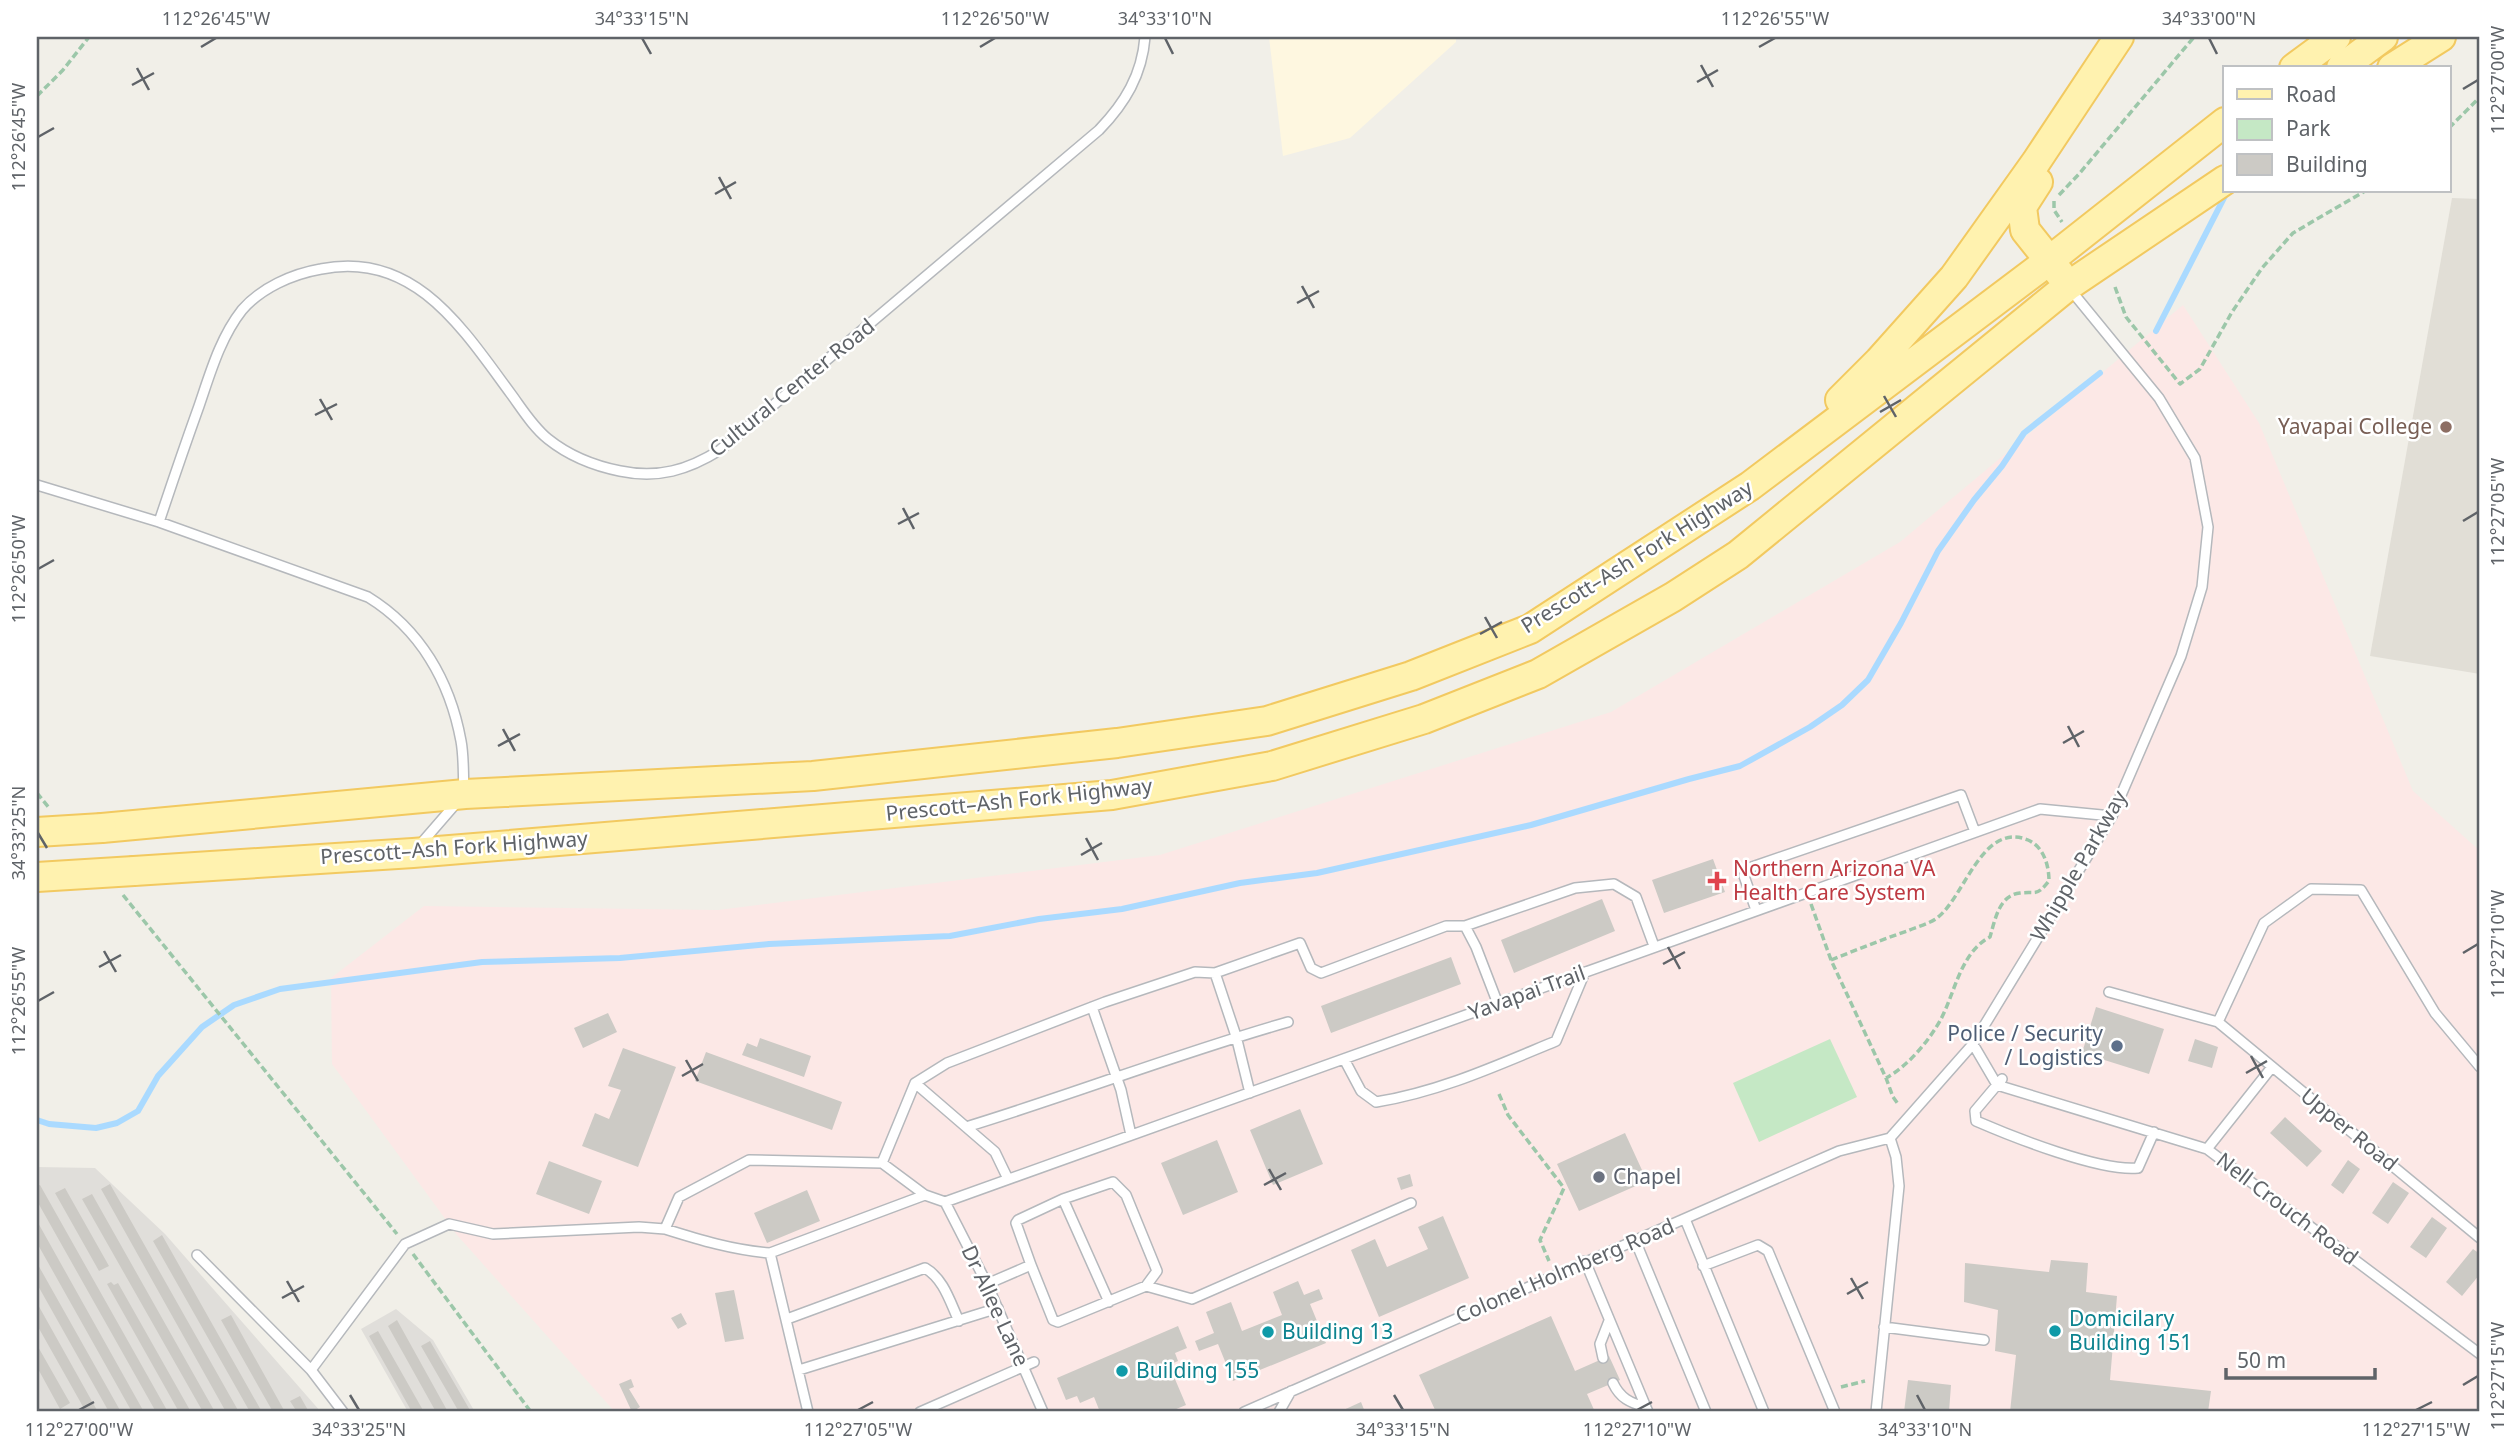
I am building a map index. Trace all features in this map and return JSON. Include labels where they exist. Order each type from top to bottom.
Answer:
[{"type":"main road","points":[[1750,486],[1879,361],[1954,277],[2036,162],[2119,37]]},
{"type":"main road","points":[[2068,286],[2025,230],[2022,207],[2135,37]]},
{"type":"main road","points":[[2297,66],[2336,37]]},
{"type":"main road","points":[[2344,66],[2383,37]]},
{"type":"main road","points":[[2395,66],[2441,37]]},
{"type":"main road","name":"Prescott–Ash Fork Highway","points":[[37,832],[465,794],[813,776],[1117,743],[1267,721],[1411,676],[1530,629],[1750,486],[2050,260],[2223,124]]},
{"type":"main road","points":[[2068,286],[2093,260],[2223,162]]},
{"type":"main road","points":[[2068,286],[2223,181]]},
{"type":"main road","name":"Prescott–Ash Fork Highway","points":[[37,877],[413,853],[1112,795],[1272,766],[1424,719],[1538,674],[1673,597],[1738,555],[2068,286]]},
{"type":"lane","name":"Cultural Center Road","points":[[159,522],[219,349],[242,311],[260,294],[282,281],[308,271],[331,267],[376,269],[420,289],[440,304],[463,328],[530,420],[548,439],[589,462],[630,473],[676,471],[698,464],[720,450],[1099,130],[1128,95],[1143,58],[1145,37]]},
{"type":"lane","name":"Whipple Parkway","points":[[1890,1138],[1973,1044],[2112,816],[2181,656],[2202,587],[2208,527],[2195,458],[2159,398],[2068,286]]},
{"type":"lane","points":[[37,485],[159,522],[368,597],[404,623],[432,659],[450,699],[461,742],[465,794],[413,853]]},
{"type":"lane","points":[[1756,910],[1744,876],[1749,868],[1961,795],[1975,832]]},
{"type":"lane","name":"Yavapai Trail","points":[[945,1202],[2040,808],[2112,816]]},
{"type":"lane","points":[[882,1163],[915,1083],[947,1063],[1092,1007],[1195,972],[1215,973],[1300,943],[1311,968],[1321,973],[1446,926],[1465,926],[1575,888],[1614,884],[1636,897],[1654,946]]},
{"type":"lane","points":[[2109,992],[2218,1022],[2264,923],[2311,889],[2361,890],[2435,1013],[2480,1067]]},
{"type":"lane","points":[[1465,926],[1498,1004]]},
{"type":"lane","points":[[1344,1059],[1361,1091],[1376,1102],[1404,1097],[1481,1072],[1556,1041],[1585,972]]},
{"type":"lane","points":[[1215,973],[1237,1037],[1250,1093]]},
{"type":"lane","points":[[1092,1007],[1116,1076],[1131,1135]]},
{"type":"lane","points":[[966,1127],[1288,1021]]},
{"type":"lane","name":"Upper Road","points":[[2218,1022],[2480,1238]]},
{"type":"lane","points":[[1973,1044],[1999,1082],[1975,1111],[1976,1121],[2086,1161],[2127,1169],[2138,1168],[2154,1132]]},
{"type":"lane","points":[[2207,1149],[2272,1067]]},
{"type":"lane","name":"Nell Crouch Road","points":[[1999,1082],[2207,1149],[2480,1354]]},
{"type":"lane","points":[[915,1083],[995,1152],[1008,1179]]},
{"type":"lane","points":[[1876,1412],[1899,1186],[1896,1157],[1890,1138]]},
{"type":"lane","name":"Colonel Holmberg Road","points":[[1244,1412],[1839,1151],[1890,1138]]},
{"type":"lane","points":[[665,1229],[679,1197],[749,1160],[882,1163],[925,1195],[945,1202]]},
{"type":"lane","points":[[1113,1182],[1126,1195],[1157,1272],[1146,1286],[1058,1322],[1053,1320],[1016,1223],[1063,1199],[1113,1182]]},
{"type":"lane","points":[[311,1370],[405,1244],[449,1223],[493,1234],[639,1227],[665,1229],[745,1251],[770,1253],[925,1195]]},
{"type":"lane","points":[[1063,1199],[1109,1302]]},
{"type":"lane","name":"Dr Allee Lane","points":[[945,1202],[1029,1365],[1043,1412]]},
{"type":"lane","points":[[1146,1286],[1192,1299],[1411,1203]]},
{"type":"lane","points":[[1685,1219],[1764,1412]]},
{"type":"lane","points":[[1635,1240],[1706,1412]]},
{"type":"lane","points":[[1703,1266],[1758,1245],[1768,1251],[1835,1412]]},
{"type":"lane","points":[[770,1253],[808,1412]]},
{"type":"lane","points":[[197,1255],[311,1370],[343,1412]]},
{"type":"lane","points":[[1585,1261],[1647,1410]]},
{"type":"lane","points":[[987,1283],[1031,1265]]},
{"type":"lane","points":[[787,1319],[925,1268],[934,1273],[943,1286],[959,1321]]},
{"type":"lane","points":[[799,1370],[998,1308]]},
{"type":"lane","points":[[1603,1358],[1600,1344],[1609,1321]]},
{"type":"lane","points":[[1884,1327],[1984,1340]]},
{"type":"lane","points":[[920,1412],[1029,1365]]},
{"type":"lane","points":[[1613,1383],[1618,1395],[1647,1410]]},
{"type":"lane","points":[[1279,1412],[1291,1391]]},
{"type":"path","points":[[37,96],[63,70],[89,37]]},
{"type":"path","points":[[2062,222],[2054,210],[2054,200],[2194,37]]},
{"type":"path","points":[[2450,127],[2480,97]]},
{"type":"path","points":[[2115,287],[2126,317],[2180,384],[2200,369],[2232,312],[2262,268],[2293,233],[2363,192]]},
{"type":"path","points":[[1831,960],[1936,918],[1951,903],[1984,852],[2009,838],[2023,838],[2034,842],[2049,865],[2049,881],[2041,891],[2006,897],[1999,908],[1990,937],[1980,942],[1968,958],[1940,1020],[1898,1071],[1886,1078]]},
{"type":"path","points":[[1811,904],[1831,960],[1886,1078],[1892,1097],[1898,1104]]},
{"type":"path","points":[[202,992],[281,1087]]},
{"type":"path","points":[[1499,1094],[1508,1115],[1564,1188],[1540,1240],[1549,1261]]},
{"type":"path","points":[[1842,1387],[1865,1381]]},
{"type":"shaded area","points":[[1269,37],[1456,37],[1456,42],[1350,138],[1283,156]]},
{"type":"shaded area","name":"Yavapai College","points":[[2452,198],[2480,199],[2480,674],[2370,656]]},
{"type":"shaded area","name":"Northern Arizona VA Health Care System","points":[[2183,305],[2259,423],[2413,791],[2480,851],[2480,1412],[615,1412],[457,1235],[332,1064],[331,978],[424,906],[718,910],[1160,855],[1611,712],[1900,542]]},
{"type":"shaded area","points":[[37,1167],[95,1168],[165,1234],[321,1412],[37,1412]]},
{"type":"shaded area","points":[[396,1309],[433,1340],[475,1412],[408,1412],[361,1329]]},
{"type":"green space","points":[[1830,1039],[1857,1097],[1759,1142],[1733,1083]]},
{"type":"building","points":[[1713,859],[1725,892],[1664,913],[1652,880]]},
{"type":"building","points":[[1602,899],[1615,931],[1514,973],[1501,940]]},
{"type":"building","points":[[1451,957],[1461,984],[1331,1033],[1321,1006]]},
{"type":"building","points":[[2096,1007],[2164,1029],[2149,1074],[2082,1053]]},
{"type":"building","points":[[608,1013],[617,1032],[583,1048],[574,1028]]},
{"type":"building","points":[[760,1038],[811,1056],[804,1077],[742,1055],[747,1043],[757,1047]]},
{"type":"building","points":[[2195,1039],[2218,1047],[2212,1068],[2188,1061]]},
{"type":"building","points":[[623,1048],[676,1067],[638,1167],[582,1146],[595,1113],[609,1119],[621,1090],[608,1086]]},
{"type":"building","points":[[706,1052],[842,1102],[832,1130],[695,1081]]},
{"type":"building","points":[[1300,1109],[1323,1164],[1273,1185],[1250,1130]]},
{"type":"building","points":[[2285,1117],[2322,1151],[2307,1167],[2270,1133]]},
{"type":"building","points":[[1625,1133],[1647,1181],[1579,1211],[1557,1164]]},
{"type":"building","points":[[1217,1140],[1238,1192],[1183,1215],[1161,1163]]},
{"type":"building","points":[[2348,1160],[2360,1169],[2343,1194],[2331,1185]]},
{"type":"building","points":[[549,1161],[602,1181],[589,1214],[536,1194]]},
{"type":"building","points":[[1410,1174],[1413,1186],[1401,1190],[1397,1178]]},
{"type":"building","points":[[2393,1182],[2409,1193],[2388,1224],[2372,1213]]},
{"type":"building","points":[[110,1184],[239,1412],[226,1412],[101,1189]]},
{"type":"building","points":[[40,1185],[168,1412],[156,1412],[37,1201],[37,1186]]},
{"type":"building","points":[[65,1188],[109,1266],[99,1271],[55,1193]]},
{"type":"building","points":[[807,1190],[820,1221],[767,1243],[754,1213]]},
{"type":"building","points":[[92,1194],[215,1412],[203,1412],[82,1199]]},
{"type":"building","points":[[1443,1216],[1469,1278],[1379,1317],[1351,1250],[1375,1239],[1387,1267],[1428,1249],[1418,1227]]},
{"type":"building","points":[[2432,1217],[2447,1228],[2426,1258],[2410,1247]]},
{"type":"building","points":[[37,1221],[144,1412],[132,1412],[37,1243]]},
{"type":"building","points":[[162,1235],[262,1412],[250,1412],[153,1241]]},
{"type":"building","points":[[2473,1249],[2480,1254],[2480,1274],[2462,1296],[2446,1282]]},
{"type":"building","name":"Domicilary Building 151","points":[[2051,1260],[2088,1263],[2086,1292],[2117,1296],[2110,1380],[2211,1391],[2208,1412],[2010,1412],[2016,1355],[1995,1351],[1998,1310],[1964,1302],[1965,1263],[2049,1272]]},
{"type":"building","points":[[37,1263],[121,1412],[109,1412],[37,1284]]},
{"type":"building","name":"Building 13","points":[[1298,1281],[1304,1295],[1319,1289],[1323,1299],[1310,1304],[1326,1343],[1233,1381],[1218,1344],[1199,1351],[1195,1341],[1214,1333],[1206,1312],[1231,1302],[1242,1331],[1282,1315],[1273,1292]]},
{"type":"building","points":[[111,1282],[114,1285],[118,1283],[191,1412],[179,1412],[107,1284]]},
{"type":"building","points":[[734,1290],[744,1339],[725,1342],[715,1293]]},
{"type":"building","points":[[37,1303],[98,1412],[86,1412],[37,1325]]},
{"type":"building","points":[[681,1313],[687,1324],[678,1329],[671,1318]]},
{"type":"building","points":[[231,1315],[285,1412],[273,1412],[221,1320]]},
{"type":"building","points":[[1551,1316],[1575,1371],[1609,1356],[1620,1380],[1587,1394],[1595,1412],[1436,1412],[1419,1375]]},
{"type":"building","points":[[397,1320],[448,1412],[436,1412],[388,1326]]},
{"type":"building","name":"Building 155","points":[[1178,1326],[1187,1348],[1175,1353],[1178,1361],[1169,1365],[1186,1405],[1169,1412],[1100,1412],[1094,1397],[1080,1403],[1077,1396],[1066,1400],[1057,1378]]},
{"type":"building","points":[[378,1331],[424,1412],[412,1412],[369,1336]]},
{"type":"building","points":[[430,1341],[471,1412],[459,1412],[421,1346]]},
{"type":"building","points":[[37,1345],[70,1403],[60,1409],[37,1367]]},
{"type":"building","points":[[631,1379],[634,1387],[629,1389],[640,1407],[632,1412],[619,1384]]},
{"type":"building","points":[[1908,1380],[1951,1385],[1949,1412],[1904,1412]]},
{"type":"building","points":[[300,1396],[309,1412],[297,1412],[290,1401]]},
{"type":"building","points":[[1361,1402],[1365,1412],[1339,1412]]},
{"type":"waterway","points":[[2156,331],[2226,194]]},
{"type":"waterway","points":[[37,1120],[49,1124],[96,1128],[117,1123],[138,1111],[158,1076],[202,1027],[234,1005],[280,989],[482,962],[620,958],[769,944],[950,936],[1039,919],[1122,909],[1240,883],[1317,873],[1531,825],[1740,766],[1810,727],[1842,705],[1868,680],[1938,551],[2024,433],[2100,373]]},
{"type":"place","name":"Yavapai College","points":[[2446,427]]},
{"type":"place","name":"Northern Arizona VA Health Care System","points":[[1717,881]]},
{"type":"place","name":"Police / Security / Logistics","points":[[2117,1046]]},
{"type":"place","name":"Chapel","points":[[1599,1177]]},
{"type":"place","name":"Domicilary Building 151","points":[[2055,1331]]},
{"type":"place","name":"Building 13","points":[[1268,1332]]},
{"type":"place","name":"Building 155","points":[[1122,1371]]}]
